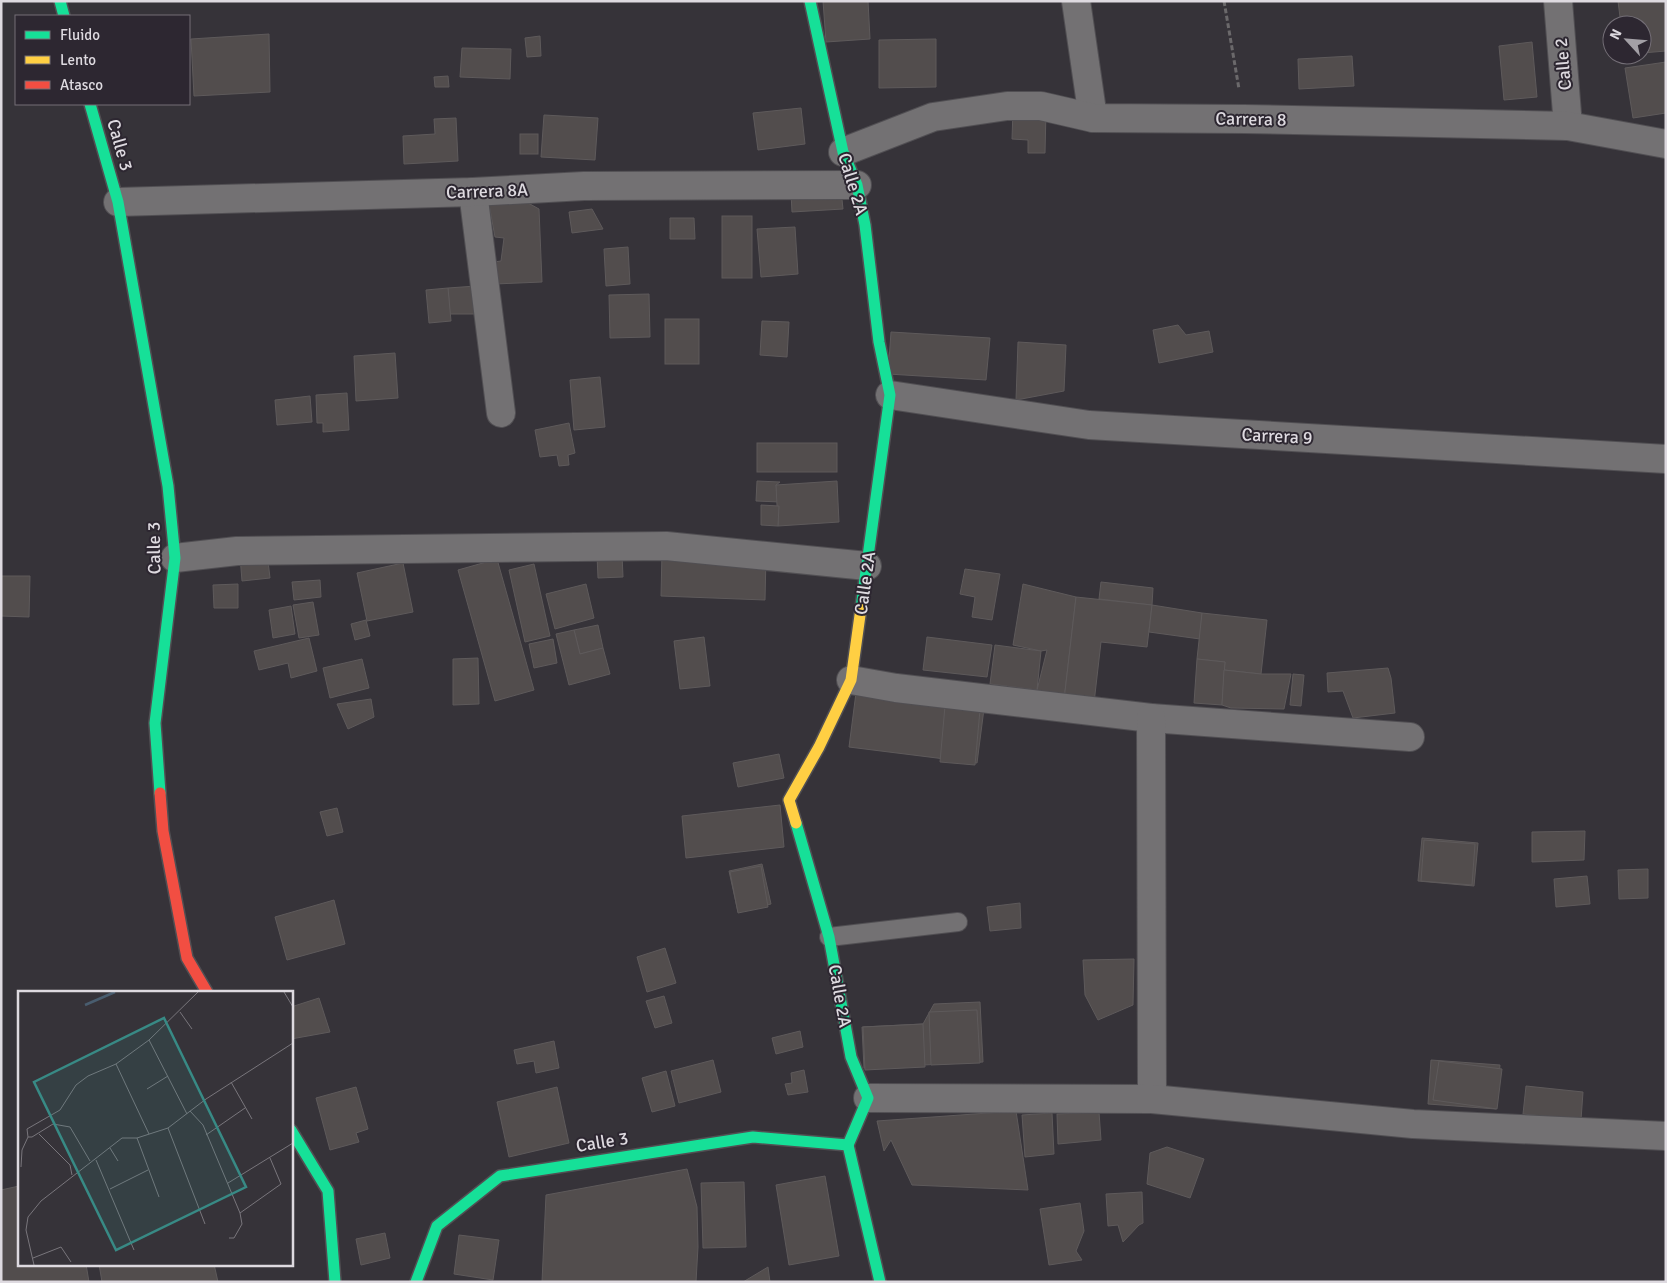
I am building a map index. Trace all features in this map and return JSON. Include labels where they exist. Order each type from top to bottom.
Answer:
[{"type":"street","points":[[60,1],[64,15]]},
{"type":"street","name":"Calle 2A","points":[[810,1],[843,152],[857,185],[866,225],[879,342],[890,395],[851,680],[819,747],[789,800],[829,937],[851,1058],[868,1098]]},
{"type":"street","points":[[1076,1],[1093,118]]},
{"type":"street","name":"Calle 2","points":[[1558,1],[1568,126]]},
{"type":"street","name":"Calle 3","points":[[90,105],[118,202],[168,486],[175,558],[155,723],[163,831],[187,958],[206,991]]},
{"type":"street","name":"Carrera 8","points":[[843,152],[934,116],[1007,106],[1041,106],[1093,118],[1244,119],[1568,126],[1666,144]]},
{"type":"street","name":"Carrera 8A","points":[[118,202],[473,192],[584,186],[857,185]]},
{"type":"street","points":[[473,192],[501,413]]},
{"type":"street","name":"Carrera 9","points":[[890,395],[1089,425],[1666,459]]},
{"type":"street","points":[[175,558],[237,551],[666,546],[867,566]]},
{"type":"street","points":[[851,680],[896,688],[1151,718],[1410,737]]},
{"type":"street","points":[[1151,718],[1152,1099]]},
{"type":"street","points":[[880,1282],[848,1145],[868,1098],[1152,1099],[1412,1124],[1666,1136]]},
{"type":"street","points":[[292,1132],[328,1191],[335,1282]]},
{"type":"street","name":"Calle 3","points":[[416,1282],[437,1226],[500,1176],[753,1137],[848,1145]]},
{"type":"lane","points":[[829,937],[958,922]]},
{"type":"path","points":[[1224,1],[1244,119]]},
{"type":"building","points":[[823,1],[868,1],[870,39],[826,42]]},
{"type":"building","points":[[1618,1],[1666,1],[1666,51],[1652,52],[1652,15],[1620,15]]},
{"type":"building","points":[[269,34],[270,92],[194,96],[191,39]]},
{"type":"building","points":[[540,36],[541,56],[527,57],[525,38]]},
{"type":"building","points":[[936,39],[936,87],[879,88],[879,40]]},
{"type":"building","points":[[1532,42],[1537,97],[1504,100],[1499,46]]},
{"type":"building","points":[[462,48],[511,49],[510,79],[460,77]]},
{"type":"building","points":[[1352,56],[1354,86],[1299,89],[1298,59]]},
{"type":"building","points":[[1666,62],[1666,113],[1633,118],[1625,68]]},
{"type":"building","points":[[448,76],[449,87],[435,87],[434,77]]},
{"type":"building","points":[[801,108],[805,144],[758,150],[753,113]]},
{"type":"building","points":[[1013,110],[1046,111],[1045,153],[1028,153],[1028,140],[1012,139]]},
{"type":"building","points":[[544,115],[598,118],[595,160],[541,157]]},
{"type":"building","points":[[456,118],[458,161],[404,164],[403,136],[435,134],[434,119]]},
{"type":"building","points":[[520,134],[538,134],[538,154],[520,154]]},
{"type":"building","points":[[841,190],[843,209],[792,212],[791,193]]},
{"type":"building","points":[[519,198],[539,209],[542,282],[495,284],[494,262],[501,261],[504,238],[495,237],[488,199]]},
{"type":"building","points":[[592,209],[603,229],[572,233],[569,212]]},
{"type":"building","points":[[722,216],[752,216],[752,278],[722,278]]},
{"type":"building","points":[[670,218],[694,218],[695,239],[670,239]]},
{"type":"building","points":[[795,227],[798,274],[761,277],[757,229]]},
{"type":"building","points":[[628,247],[630,284],[606,286],[604,249]]},
{"type":"building","points":[[476,286],[477,314],[450,314],[448,288]]},
{"type":"building","points":[[448,288],[451,321],[429,323],[426,290]]},
{"type":"building","points":[[649,294],[650,337],[610,338],[609,295]]},
{"type":"building","points":[[665,319],[699,319],[699,364],[665,364]]},
{"type":"building","points":[[762,321],[789,322],[787,357],[760,355]]},
{"type":"building","points":[[1178,325],[1186,335],[1209,331],[1213,352],[1159,363],[1153,330]]},
{"type":"building","points":[[891,332],[990,338],[986,380],[888,374]]},
{"type":"building","points":[[1018,342],[1066,345],[1064,391],[1016,400]]},
{"type":"building","points":[[395,353],[398,398],[356,401],[354,356]]},
{"type":"building","points":[[600,377],[605,427],[574,430],[570,380]]},
{"type":"building","points":[[347,393],[349,430],[323,432],[323,423],[317,423],[316,395]]},
{"type":"building","points":[[310,396],[312,422],[277,425],[275,400]]},
{"type":"building","points":[[569,423],[575,453],[568,455],[569,465],[559,466],[557,455],[540,457],[535,430]]},
{"type":"building","points":[[757,443],[837,443],[837,472],[757,472]]},
{"type":"building","points":[[757,481],[780,482],[776,485],[780,502],[756,501]]},
{"type":"building","points":[[837,481],[839,522],[778,526],[776,485]]},
{"type":"building","points":[[761,505],[779,506],[778,526],[761,525]]},
{"type":"building","points":[[662,552],[766,556],[765,600],[661,596]]},
{"type":"building","points":[[267,553],[270,578],[242,581],[240,556]]},
{"type":"building","points":[[622,554],[623,577],[598,578],[597,555]]},
{"type":"building","points":[[497,559],[534,690],[495,701],[458,570]]},
{"type":"building","points":[[403,563],[413,612],[367,621],[357,573]]},
{"type":"building","points":[[534,564],[550,636],[525,642],[509,570]]},
{"type":"building","points":[[965,569],[1000,574],[992,620],[972,617],[975,597],[960,594]]},
{"type":"building","points":[[1,576],[30,576],[29,617],[1,616]]},
{"type":"building","points":[[320,580],[321,597],[294,600],[292,582]]},
{"type":"building","points":[[1101,582],[1153,588],[1152,605],[1099,599]]},
{"type":"building","points":[[238,584],[238,608],[214,608],[213,585]]},
{"type":"building","points":[[586,584],[594,618],[555,629],[546,594]]},
{"type":"building","points":[[1023,584],[1076,597],[1064,700],[1037,690],[1047,650],[1041,651],[1013,645]]},
{"type":"building","points":[[1076,597],[1152,605],[1147,647],[1101,642],[1094,703],[1064,700]]},
{"type":"building","points":[[313,602],[319,635],[299,638],[293,605]]},
{"type":"building","points":[[1152,605],[1202,613],[1200,639],[1149,632]]},
{"type":"building","points":[[291,606],[295,634],[273,638],[269,610]]},
{"type":"building","points":[[1202,613],[1267,620],[1261,674],[1224,670],[1225,662],[1197,659]]},
{"type":"building","points":[[366,620],[370,636],[355,640],[351,624]]},
{"type":"building","points":[[598,625],[603,648],[580,654],[574,630]]},
{"type":"building","points":[[574,630],[580,654],[603,648],[610,674],[569,685],[556,634]]},
{"type":"building","points":[[704,637],[710,686],[680,689],[674,641]]},
{"type":"building","points":[[927,637],[992,645],[987,677],[923,670]]},
{"type":"building","points":[[309,638],[317,671],[291,678],[288,663],[259,670],[254,651]]},
{"type":"building","points":[[553,639],[557,663],[534,668],[529,644]]},
{"type":"building","points":[[995,645],[1041,651],[1037,690],[990,684]]},
{"type":"building","points":[[478,658],[479,704],[453,705],[453,659]]},
{"type":"building","points":[[362,659],[369,688],[330,698],[323,668]]},
{"type":"building","points":[[1197,659],[1225,662],[1222,705],[1194,703]]},
{"type":"building","points":[[1388,668],[1395,713],[1353,718],[1343,691],[1328,692],[1327,673]]},
{"type":"building","points":[[1224,670],[1261,674],[1291,674],[1284,709],[1231,708],[1222,705]]},
{"type":"building","points":[[1293,674],[1304,675],[1301,706],[1290,705]]},
{"type":"building","points":[[857,685],[985,701],[977,763],[849,747]]},
{"type":"building","points":[[371,699],[374,717],[348,729],[337,704]]},
{"type":"building","points":[[945,706],[980,710],[975,765],[940,762]]},
{"type":"building","points":[[779,754],[784,778],[738,787],[733,763]]},
{"type":"building","points":[[780,805],[784,847],[686,858],[682,816]]},
{"type":"building","points":[[337,808],[343,832],[327,836],[320,812]]},
{"type":"building","points":[[1585,831],[1584,860],[1532,862],[1532,832]]},
{"type":"building","points":[[1422,838],[1478,843],[1474,886],[1418,881]]},
{"type":"building","points":[[1424,840],[1475,844],[1472,885],[1421,881]]},
{"type":"building","points":[[762,864],[771,904],[738,912],[729,871]]},
{"type":"building","points":[[761,866],[768,907],[738,913],[730,872]]},
{"type":"building","points":[[1648,869],[1648,898],[1619,899],[1618,870]]},
{"type":"building","points":[[1587,876],[1590,904],[1556,907],[1554,879]]},
{"type":"building","points":[[334,900],[345,944],[287,960],[275,917]]},
{"type":"building","points":[[1020,903],[1021,928],[990,931],[987,907]]},
{"type":"building","points":[[665,948],[676,983],[647,992],[637,957]]},
{"type":"building","points":[[1134,959],[1133,1005],[1098,1020],[1085,995],[1083,960]]},
{"type":"building","points":[[664,996],[672,1023],[655,1028],[646,1001]]},
{"type":"building","points":[[319,998],[330,1032],[292,1039],[292,1007]]},
{"type":"building","points":[[980,1002],[983,1062],[864,1068],[862,1027],[923,1024],[934,1004]]},
{"type":"building","points":[[977,1010],[980,1063],[931,1065],[929,1012]]},
{"type":"building","points":[[923,1024],[925,1067],[865,1070],[863,1027]]},
{"type":"building","points":[[800,1031],[803,1047],[776,1054],[772,1038]]},
{"type":"building","points":[[554,1041],[559,1068],[536,1073],[534,1061],[517,1064],[514,1050]]},
{"type":"building","points":[[713,1060],[721,1092],[679,1103],[671,1071]]},
{"type":"building","points":[[1431,1060],[1500,1065],[1496,1109],[1428,1104]]},
{"type":"building","points":[[1439,1061],[1502,1069],[1497,1109],[1433,1100]]},
{"type":"building","points":[[804,1070],[808,1092],[788,1095],[785,1084],[792,1083],[791,1073]]},
{"type":"building","points":[[666,1071],[675,1106],[652,1112],[642,1078]]},
{"type":"building","points":[[1526,1086],[1583,1092],[1581,1120],[1523,1114]]},
{"type":"building","points":[[356,1087],[368,1129],[356,1133],[359,1142],[330,1150],[316,1098]]},
{"type":"building","points":[[557,1087],[569,1143],[509,1157],[497,1102]]},
{"type":"building","points":[[1016,1111],[1028,1190],[912,1185],[891,1140],[884,1151],[877,1121]]},
{"type":"building","points":[[1099,1112],[1101,1140],[1058,1144],[1057,1114]]},
{"type":"building","points":[[1052,1113],[1054,1154],[1025,1157],[1022,1115]]},
{"type":"building","points":[[1167,1147],[1204,1159],[1190,1198],[1147,1184],[1150,1153]]},
{"type":"building","points":[[687,1169],[697,1207],[698,1247],[696,1282],[542,1282],[546,1195]]},
{"type":"building","points":[[825,1176],[839,1256],[789,1265],[776,1185]]},
{"type":"building","points":[[744,1182],[746,1247],[703,1248],[701,1183]]},
{"type":"building","points":[[18,1186],[18,1266],[86,1266],[89,1282],[1,1282],[1,1190]]},
{"type":"building","points":[[1142,1192],[1143,1223],[1123,1242],[1118,1225],[1108,1226],[1106,1194]]},
{"type":"building","points":[[1080,1203],[1084,1231],[1076,1251],[1082,1260],[1049,1265],[1040,1209]]},
{"type":"building","points":[[385,1233],[390,1258],[361,1265],[356,1239]]},
{"type":"building","points":[[459,1235],[499,1240],[493,1280],[454,1274]]},
{"type":"building","points":[[99,1266],[214,1266],[218,1282],[102,1282]]},
{"type":"building","points":[[768,1267],[770,1282],[743,1282]]},
{"type":"traffic: fast","points":[[60,1],[64,15]]},
{"type":"traffic: fast","points":[[810,1],[843,152],[857,185],[865,225],[879,342],[890,395],[861,608]]},
{"type":"traffic: fast","points":[[90,105],[118,202],[168,486],[175,558],[155,723],[160,793]]},
{"type":"traffic: fast","points":[[796,823],[829,937],[851,1057],[868,1098],[848,1145]]},
{"type":"traffic: fast","points":[[292,1132],[328,1191],[335,1282]]},
{"type":"traffic: fast","points":[[416,1282],[437,1226],[500,1176],[753,1137],[848,1145]]},
{"type":"traffic: fast","points":[[848,1145],[880,1282]]},
{"type":"traffic: slow","points":[[796,823],[789,800],[819,747],[851,680],[861,608]]},
{"type":"traffic: jam","points":[[160,793],[163,831],[187,958],[206,991]]}]
